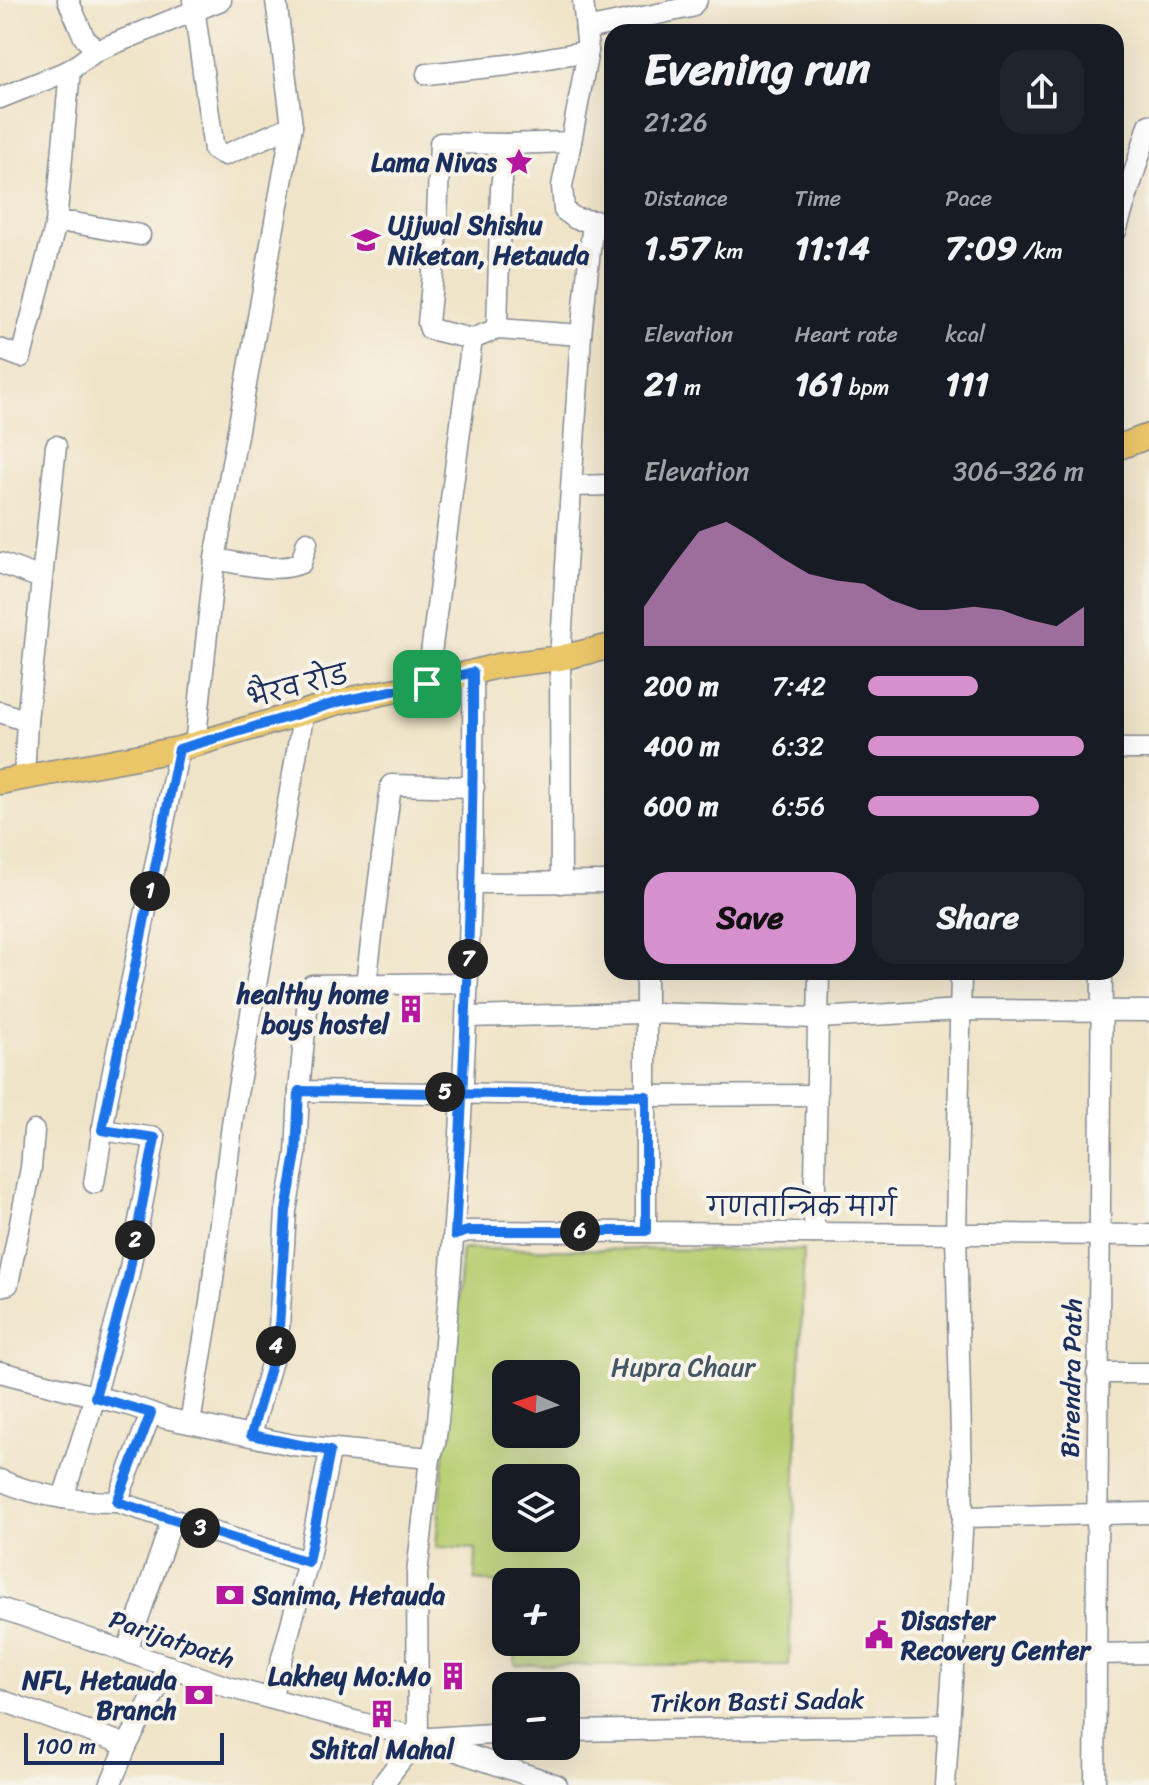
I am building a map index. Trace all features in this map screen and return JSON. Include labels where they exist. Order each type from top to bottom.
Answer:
[{"type":"main road","points":[[1124,445],[1149,436]]},
{"type":"main road","name":"भैरव रोड","points":[[12,780],[187,747],[304,711],[497,666],[560,658],[604,648]]},
{"type":"street","points":[[68,0],[84,37],[96,51]]},
{"type":"street","points":[[0,98],[70,70],[96,51],[193,5],[221,0]]},
{"type":"street","points":[[94,1183],[102,1130],[187,747],[215,559],[292,126],[276,0]]},
{"type":"street","points":[[561,883],[560,658],[581,335],[603,222],[576,219],[564,210],[562,186],[588,51],[583,0]]},
{"type":"street","points":[[610,24],[691,7],[697,0]]},
{"type":"street","points":[[193,5],[214,150],[225,155],[292,126]]},
{"type":"street","points":[[586,29],[604,25]]},
{"type":"street","points":[[427,74],[508,65],[588,51]]},
{"type":"street","points":[[0,349],[21,357],[56,223],[70,70]]},
{"type":"street","points":[[1124,205],[1149,125]]},
{"type":"street","points":[[571,142],[440,143],[436,244],[428,323],[430,329],[472,339],[497,329],[581,335]]},
{"type":"street","points":[[497,329],[501,189],[506,144]]},
{"type":"street","points":[[56,223],[74,223],[140,235]]},
{"type":"street","points":[[427,684],[472,339]]},
{"type":"street","points":[[12,780],[27,721],[56,446]]},
{"type":"street","points":[[572,486],[604,485]]},
{"type":"street","points":[[215,559],[294,567],[301,563],[307,542]]},
{"type":"street","points":[[0,563],[41,578]]},
{"type":"street","points":[[382,1785],[418,1738],[417,1574],[430,1458],[438,1421],[455,1235],[467,1017],[474,787],[473,672]]},
{"type":"street","points":[[190,1423],[210,1303],[233,1117],[304,711]]},
{"type":"street","points":[[0,712],[27,721]]},
{"type":"street","points":[[1124,749],[1149,749]]},
{"type":"street","points":[[366,983],[391,785],[474,787]]},
{"type":"street","points":[[472,883],[604,882]]},
{"type":"street","points":[[646,980],[646,1231]]},
{"type":"street","points":[[814,1233],[819,980]]},
{"type":"street","points":[[945,1785],[963,1517],[956,1234],[961,980]]},
{"type":"street","name":"Birendra Path","points":[[1095,1785],[1102,980]]},
{"type":"street","points":[[251,1435],[279,1328],[286,1211],[296,1154],[309,989],[312,985],[467,983]]},
{"type":"street","points":[[467,1017],[646,1013],[818,1018],[962,1010],[1149,1011]]},
{"type":"street","points":[[299,1091],[817,1095]]},
{"type":"street","points":[[63,1498],[128,1278],[155,1138],[102,1130]]},
{"type":"street","points":[[0,1286],[8,1284],[31,1168],[34,1131]]},
{"type":"street","name":"गणतान्त्रिक मार्ग","points":[[455,1235],[468,1231],[646,1231],[1149,1235]]},
{"type":"street","points":[[0,1372],[190,1423],[330,1451],[430,1458]]},
{"type":"street","points":[[1097,1373],[1149,1373]]},
{"type":"street","points":[[117,1502],[151,1413]]},
{"type":"street","points":[[271,1698],[308,1562],[330,1451]]},
{"type":"street","points":[[0,1480],[63,1498],[117,1502],[308,1562]]},
{"type":"street","points":[[963,1517],[1149,1513]]},
{"type":"street","points":[[127,1651],[172,1520]]},
{"type":"street","name":"Parijatpath","points":[[0,1608],[228,1687],[418,1738],[557,1785]]},
{"type":"street","points":[[1095,1654],[1149,1653]]},
{"type":"street","points":[[110,1785],[127,1745],[169,1666]]},
{"type":"street","points":[[0,1700],[127,1745]]},
{"type":"street","name":"Trikon Basti Sadak","points":[[580,1731],[948,1725]]},
{"type":"street","points":[[418,1738],[492,1734]]},
{"type":"green space","name":"Hupra Chaur","points":[[462,1249],[804,1250],[789,1665],[515,1665],[515,1656],[580,1656],[580,1568],[492,1568],[492,1582],[475,1580],[476,1549],[436,1547]]},
{"type":"place","name":"Lama Nivas","points":[[519,162]]},
{"type":"place","name":"Ujjwal Shishu Niketan, Hetauda","points":[[366,240]]},
{"type":"place","name":"healthy home boys hostel","points":[[411,1009]]},
{"type":"place","name":"Sanima, Hetauda","points":[[230,1595]]},
{"type":"place","name":"Disaster Recovery Center","points":[[879,1635]]},
{"type":"place","name":"Lakhey Mo:Mo","points":[[453,1676]]},
{"type":"place","name":"NFL, Hetauda Branch","points":[[199,1695]]},
{"type":"place","name":"Shital Mahal","points":[[382,1714]]},
{"type":"route","points":[[427,684],[342,701],[179,749],[102,1130],[155,1138],[128,1278],[95,1397],[151,1413],[117,1502],[308,1562],[330,1451],[251,1435],[279,1328],[286,1211],[296,1154],[299,1091],[463,1092],[646,1096],[646,1231],[468,1231],[455,1235],[463,1092],[467,1017],[472,883],[473,672],[427,684]]}]
